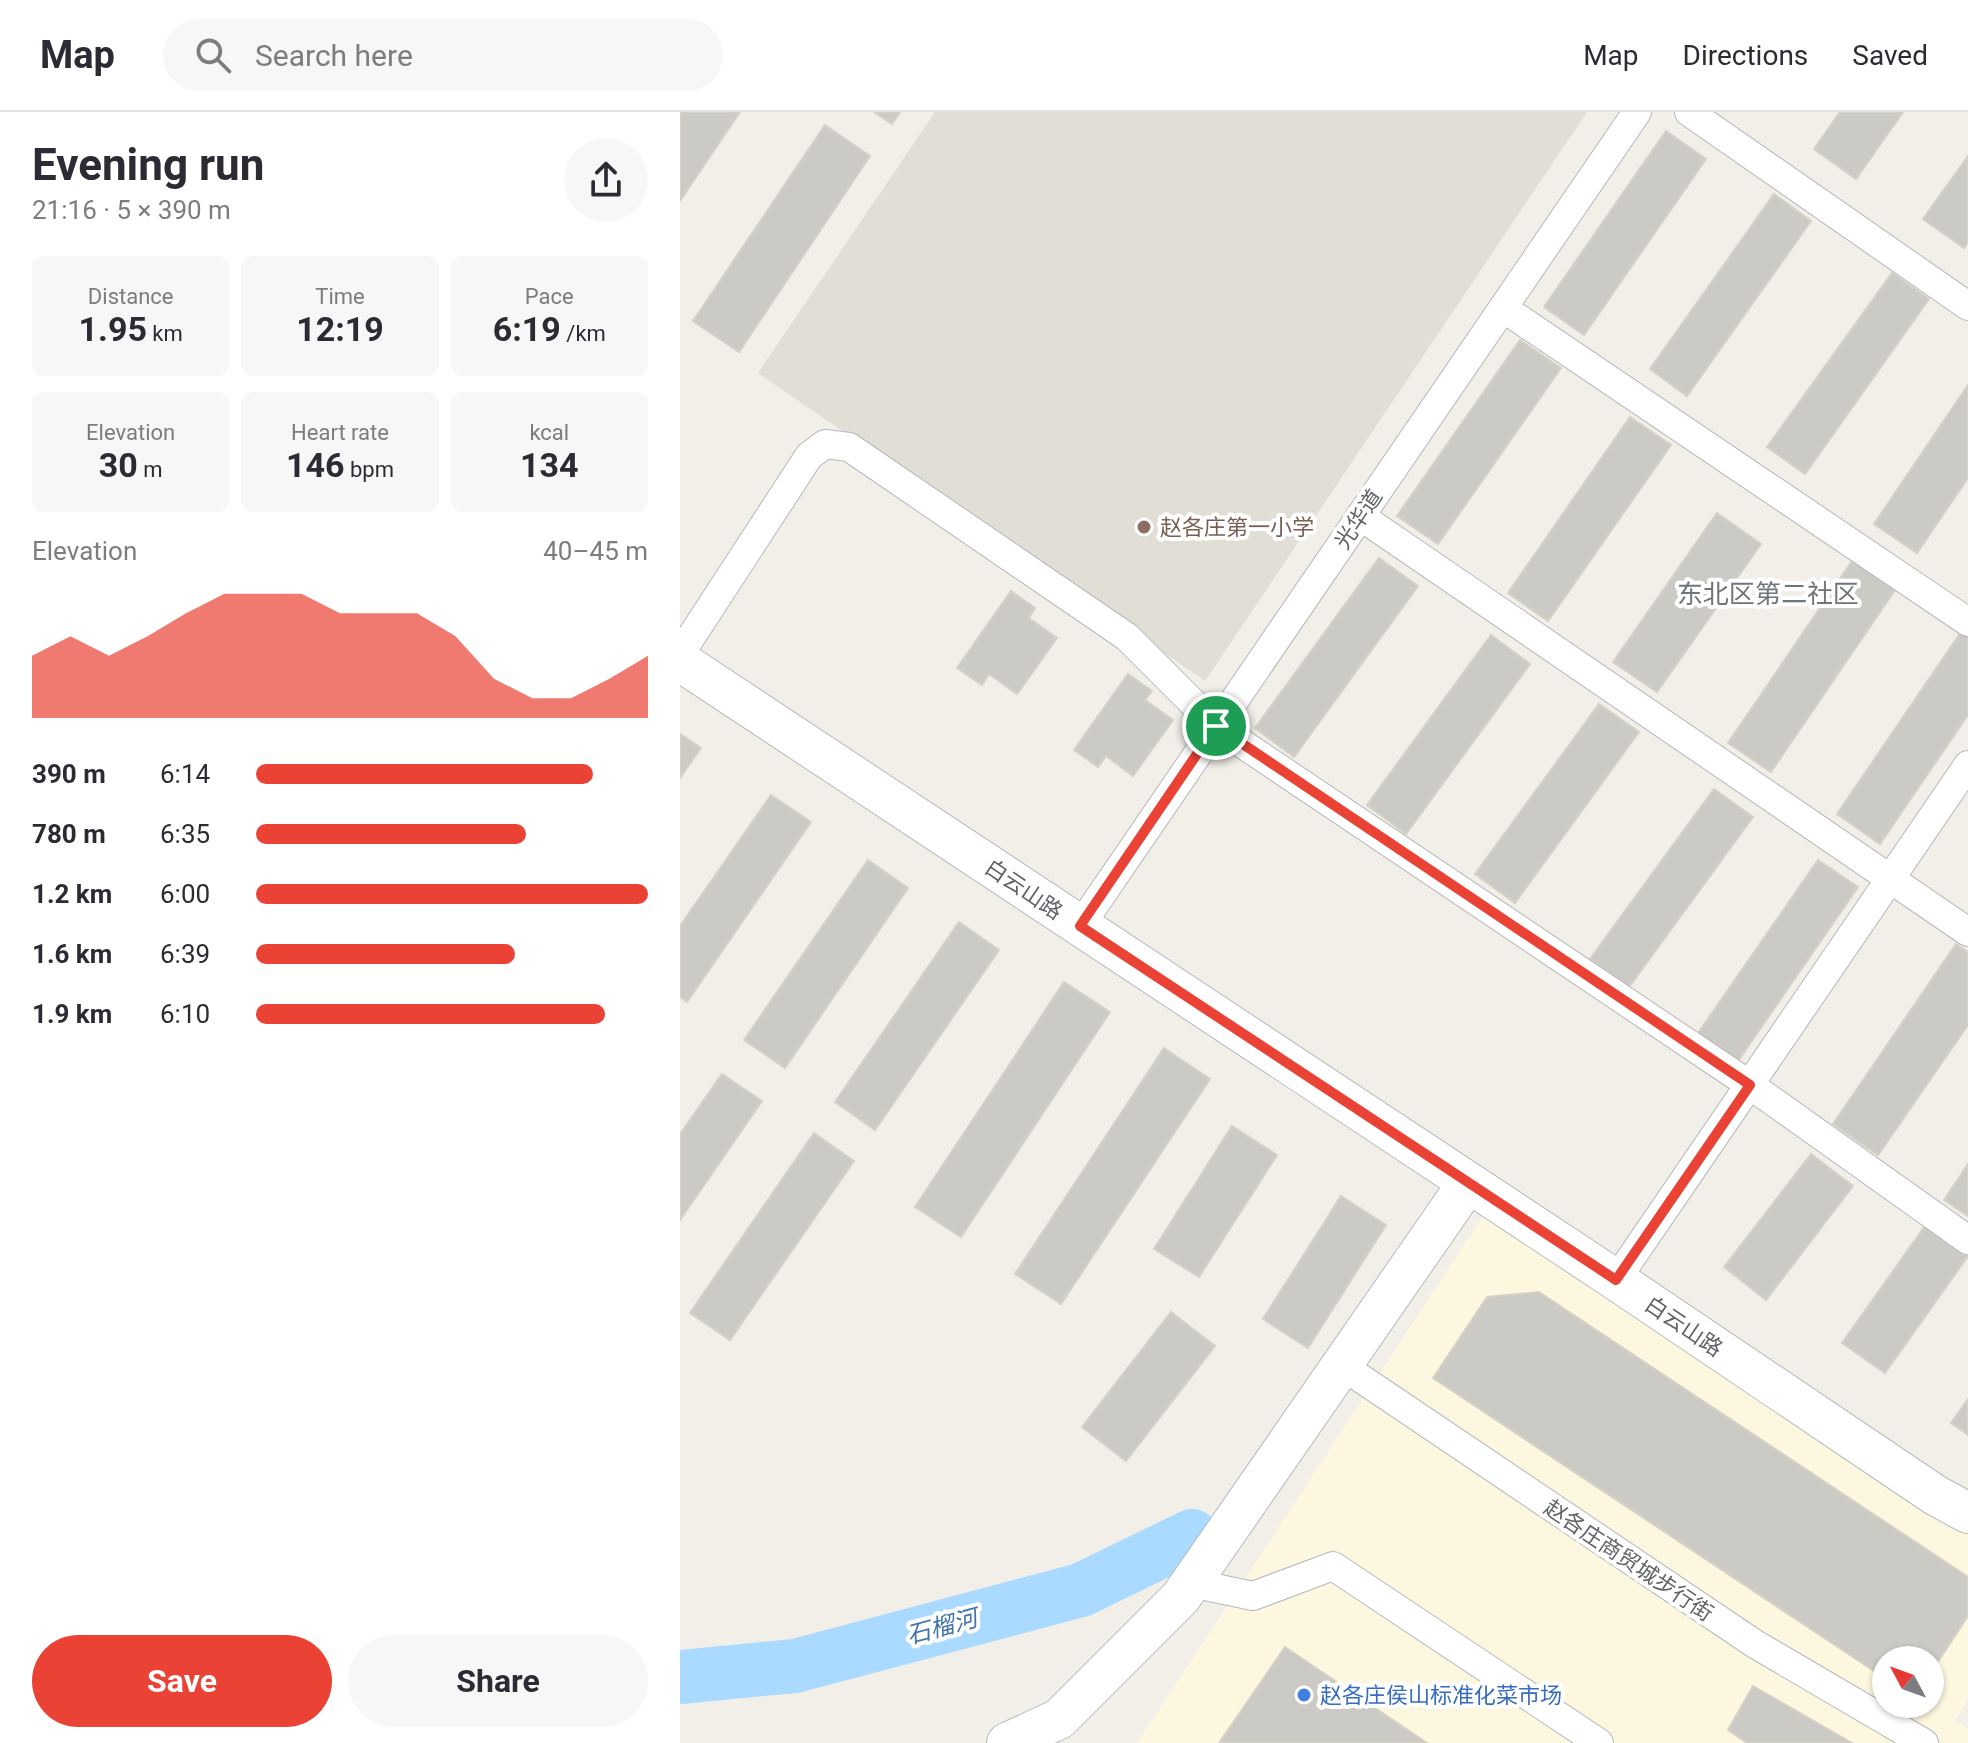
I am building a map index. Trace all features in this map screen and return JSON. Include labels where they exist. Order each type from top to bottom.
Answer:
[{"type":"street","name":"光华道","points":[[1080,926],[1637,112]]},
{"type":"street","points":[[1689,112],[1968,306]]},
{"type":"street","points":[[1503,308],[1968,622]]},
{"type":"street","points":[[680,654],[809,456],[825,444],[849,447],[1127,637],[1216,726],[1750,1085],[1968,1240]]},
{"type":"street","points":[[1360,516],[1968,932]]},
{"type":"street","name":"白云山路","points":[[680,661],[1616,1280],[1935,1495],[1968,1513]]},
{"type":"street","points":[[1616,1280],[1968,765]]},
{"type":"street","points":[[1007,1743],[1059,1719],[1181,1597],[1468,1183]]},
{"type":"street","name":"赵各庄商贸城步行街","points":[[1341,1365],[1755,1644],[1924,1743]]},
{"type":"street","points":[[1191,1583],[1253,1596],[1333,1566],[1599,1743]]},
{"type":"shaded area","name":"赵各庄第一小学","points":[[935,112],[1587,112],[1205,681],[758,373]]},
{"type":"shaded area","points":[[1490,1205],[1968,1523],[1968,1699],[1955,1721],[1968,1728],[1968,1743],[1137,1743]]},
{"type":"building","points":[[680,112],[740,112],[680,201]]},
{"type":"building","points":[[874,112],[900,112],[892,124]]},
{"type":"building","points":[[1840,112],[1903,112],[1856,179],[1814,149]]},
{"type":"building","points":[[825,125],[870,156],[739,352],[693,321]]},
{"type":"building","points":[[1666,131],[1706,159],[1584,335],[1544,307]]},
{"type":"building","points":[[1968,156],[1968,242],[1964,248],[1923,219]]},
{"type":"building","points":[[1774,194],[1811,221],[1687,396],[1650,369]]},
{"type":"building","points":[[1892,273],[1929,299],[1805,474],[1767,447]]},
{"type":"building","points":[[1520,340],[1561,368],[1438,544],[1397,516]]},
{"type":"building","points":[[1968,385],[1968,478],[1917,553],[1874,524]]},
{"type":"building","points":[[1630,417],[1671,445],[1548,621],[1508,593]]},
{"type":"building","points":[[1717,513],[1761,544],[1657,692],[1613,662]]},
{"type":"building","points":[[1379,558],[1418,586],[1294,757],[1255,728]]},
{"type":"building","points":[[1852,561],[1895,590],[1771,772],[1728,743]]},
{"type":"building","points":[[1011,591],[1035,608],[1029,618],[1057,638],[1017,694],[989,674],[982,685],[957,668]]},
{"type":"building","points":[[1961,632],[1968,637],[1968,715],[1880,844],[1837,814]]},
{"type":"building","points":[[1491,635],[1530,664],[1406,834],[1367,805]]},
{"type":"building","points":[[1128,674],[1152,691],[1145,700],[1173,720],[1133,776],[1106,756],[1098,767],[1074,750]]},
{"type":"building","points":[[1599,704],[1639,732],[1515,903],[1475,874]]},
{"type":"building","points":[[680,734],[701,748],[680,778]]},
{"type":"building","points":[[1714,789],[1753,817],[1629,987],[1590,959]]},
{"type":"building","points":[[771,795],[811,822],[687,1002],[680,997],[680,926]]},
{"type":"building","points":[[868,860],[908,888],[785,1068],[744,1040]]},
{"type":"building","points":[[1818,860],[1858,887],[1738,1061],[1698,1033]]},
{"type":"building","points":[[959,922],[999,950],[875,1130],[835,1102]]},
{"type":"building","points":[[1956,944],[1968,952],[1968,1025],[1878,1155],[1833,1124]]},
{"type":"building","points":[[1064,982],[1110,1012],[961,1237],[915,1207]]},
{"type":"building","points":[[1164,1048],[1210,1079],[1061,1304],[1015,1274]]},
{"type":"building","points":[[722,1074],[762,1101],[680,1220],[680,1134]]},
{"type":"building","points":[[1232,1126],[1277,1155],[1199,1277],[1154,1249]]},
{"type":"building","points":[[814,1133],[854,1161],[730,1340],[690,1313]]},
{"type":"building","points":[[1811,1154],[1853,1186],[1766,1300],[1724,1267]]},
{"type":"building","points":[[1968,1164],[1968,1216],[1944,1200]]},
{"type":"building","points":[[1341,1196],[1386,1225],[1308,1348],[1263,1319]]},
{"type":"building","points":[[1925,1226],[1968,1256],[1885,1373],[1842,1343]]},
{"type":"building","points":[[1539,1292],[1968,1577],[1968,1616],[1944,1653],[1944,1646],[1872,1646],[1872,1670],[1433,1378],[1487,1297]]},
{"type":"building","points":[[1171,1312],[1215,1346],[1126,1461],[1082,1427]]},
{"type":"building","points":[[1968,1399],[1968,1435],[1951,1423]]},
{"type":"building","name":"赵各庄侯山标准化菜市场","points":[[1285,1647],[1427,1743],[1219,1743]]},
{"type":"building","points":[[1753,1686],[1852,1743],[1747,1743],[1728,1730]]},
{"type":"waterway","name":"石榴河","points":[[680,1677],[795,1666],[1081,1590],[1192,1536]]},
{"type":"place","name":"赵各庄第一小学","points":[[1144,527]]},
{"type":"place","name":"赵各庄侯山标准化菜市场","points":[[1304,1695]]},
{"type":"district","name":"东北区第二社区","points":[[1768,594]]},
{"type":"route","points":[[1216,726],[1750,1085],[1616,1280],[1080,926],[1216,726]]}]
